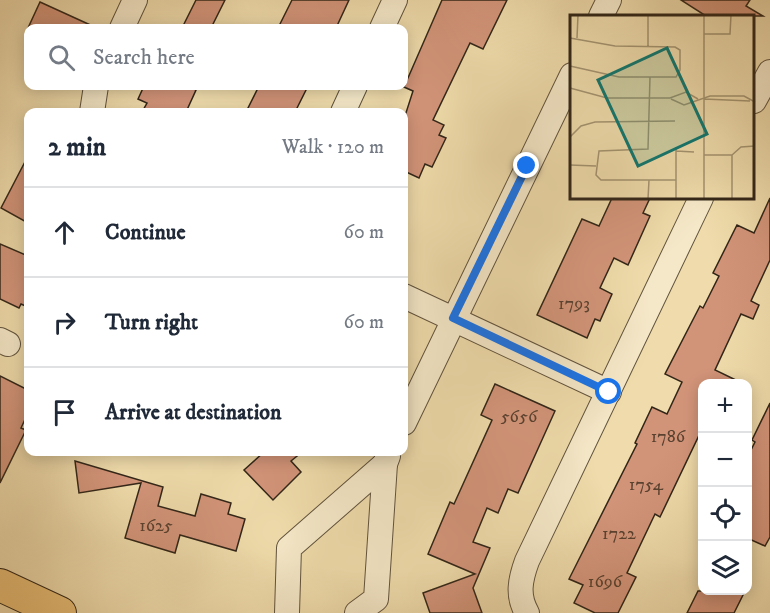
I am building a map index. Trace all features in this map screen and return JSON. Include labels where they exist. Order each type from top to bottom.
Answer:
[{"type":"main road","points":[[0,585],[60,613]]},
{"type":"street","points":[[124,24],[135,0]]},
{"type":"street","points":[[384,24],[395,0]]},
{"type":"street","points":[[602,15],[609,0]]},
{"type":"street","points":[[755,98],[770,72]]},
{"type":"street","points":[[408,414],[570,79]]},
{"type":"street","points":[[93,108],[95,90]]},
{"type":"street","points":[[345,108],[353,90]]},
{"type":"street","points":[[524,608],[520,580],[527,561],[700,200]]},
{"type":"street","points":[[408,298],[609,392]]},
{"type":"street","points":[[287,613],[289,548],[387,458]]},
{"type":"street","points":[[357,613],[376,599],[387,458]]},
{"type":"building","points":[[196,0],[225,0],[213,24],[184,24]]},
{"type":"building","points":[[292,0],[349,0],[338,24],[280,24]]},
{"type":"building","points":[[442,0],[507,0],[483,49],[470,43],[433,120],[444,125],[439,135],[446,138],[432,167],[425,164],[419,178],[408,173],[408,108],[413,91],[408,89],[408,78]]},
{"type":"building","points":[[681,0],[750,0],[746,6],[763,16],[755,15],[704,15]]},
{"type":"building","points":[[40,2],[88,24],[30,24]]},
{"type":"building","points":[[142,90],[196,90],[188,108],[144,108],[147,103],[138,99]]},
{"type":"building","points":[[257,90],[306,90],[297,108],[248,108]]},
{"type":"building","points":[[24,164],[24,221],[1,208]]},
{"type":"building","points":[[770,198],[770,260],[751,301],[759,305],[753,319],[741,314],[715,370],[734,379],[698,379],[698,437],[660,517],[655,514],[627,573],[636,577],[618,613],[595,613],[574,603],[583,585],[569,579],[637,444],[635,443],[652,407],[667,414],[682,382],[665,374],[700,306],[703,308],[719,276],[713,273],[737,225],[754,233]]},
{"type":"building","points":[[611,200],[649,200],[643,213],[650,216],[628,265],[614,258],[600,288],[612,294],[600,321],[595,319],[587,338],[537,315],[582,219],[599,226]]},
{"type":"building","points":[[0,244],[24,254],[24,305],[21,304],[19,308],[0,299]]},
{"type":"building","points":[[0,376],[24,388],[24,422],[21,428],[24,429],[24,434],[0,483]]},
{"type":"building","points":[[495,384],[555,411],[518,493],[508,489],[498,513],[487,508],[473,542],[490,548],[473,588],[482,613],[430,613],[423,593],[475,574],[428,554],[450,502],[454,504],[492,420],[481,415]]},
{"type":"building","points":[[770,403],[770,537],[765,546],[752,540],[752,448],[755,442],[752,440]]},
{"type":"building","points":[[260,456],[297,456],[291,461],[301,472],[273,500],[244,470]]},
{"type":"building","points":[[75,461],[163,487],[158,506],[195,516],[201,494],[231,503],[228,514],[245,519],[236,551],[180,535],[175,553],[125,538],[141,483],[79,493]]},
{"type":"building","points":[[698,591],[698,595],[743,595],[734,613],[687,613]]},
{"type":"route","points":[[527,166],[453,318],[609,392]]}]
